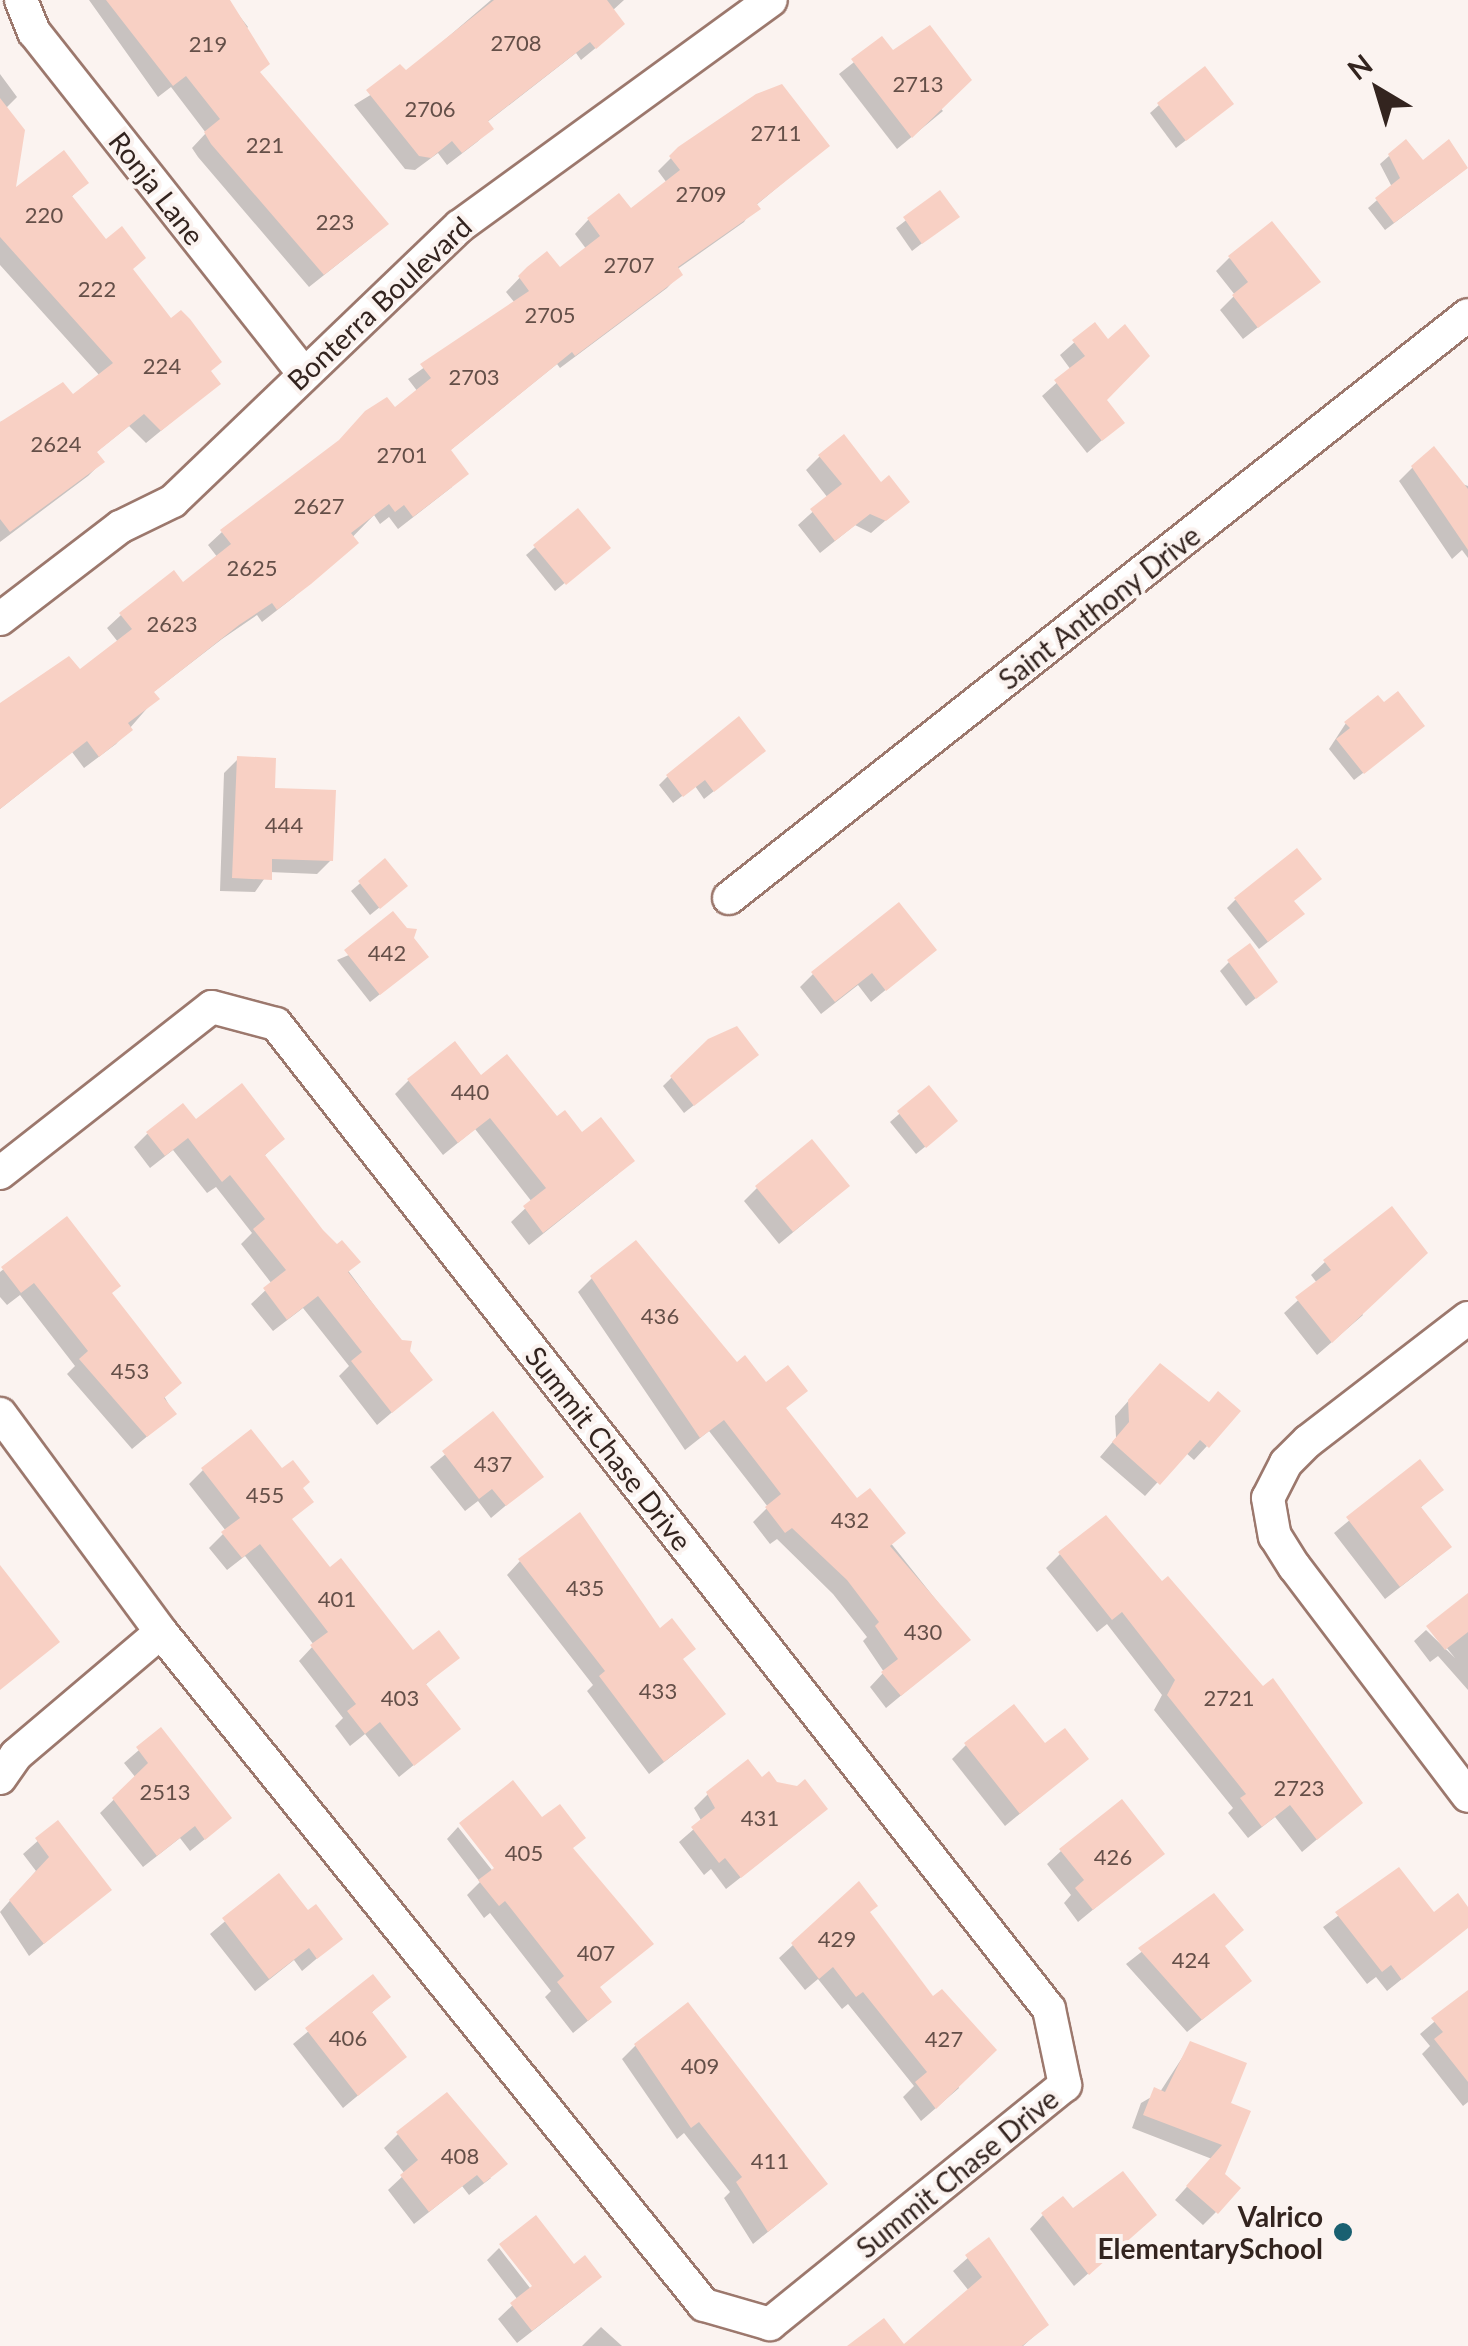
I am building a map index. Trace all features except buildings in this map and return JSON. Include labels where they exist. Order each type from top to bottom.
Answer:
[{"type":"street","name":"Ronja Lane","points":[[21,0],[34,32],[302,371]]},
{"type":"street","name":"Bonterra Boulevard","points":[[0,619],[120,527],[173,501],[302,371],[460,226],[770,0]]},
{"type":"street","name":"Saint Anthony Drive","points":[[729,898],[1468,315]]},
{"type":"street","name":"Summit Chase Drive","points":[[0,1173],[212,1007],[276,1024],[1048,2009],[1064,2085],[770,2324],[704,2305],[161,1632],[0,1414]]},
{"type":"street","points":[[1468,1318],[1308,1441],[1286,1463],[1268,1498],[1275,1536],[1294,1566],[1468,1796]]},
{"type":"street","points":[[0,1778],[16,1755],[161,1632]]},
{"type":"place","name":"Valrico ElementarySchool","points":[[1343,2232]]}]
